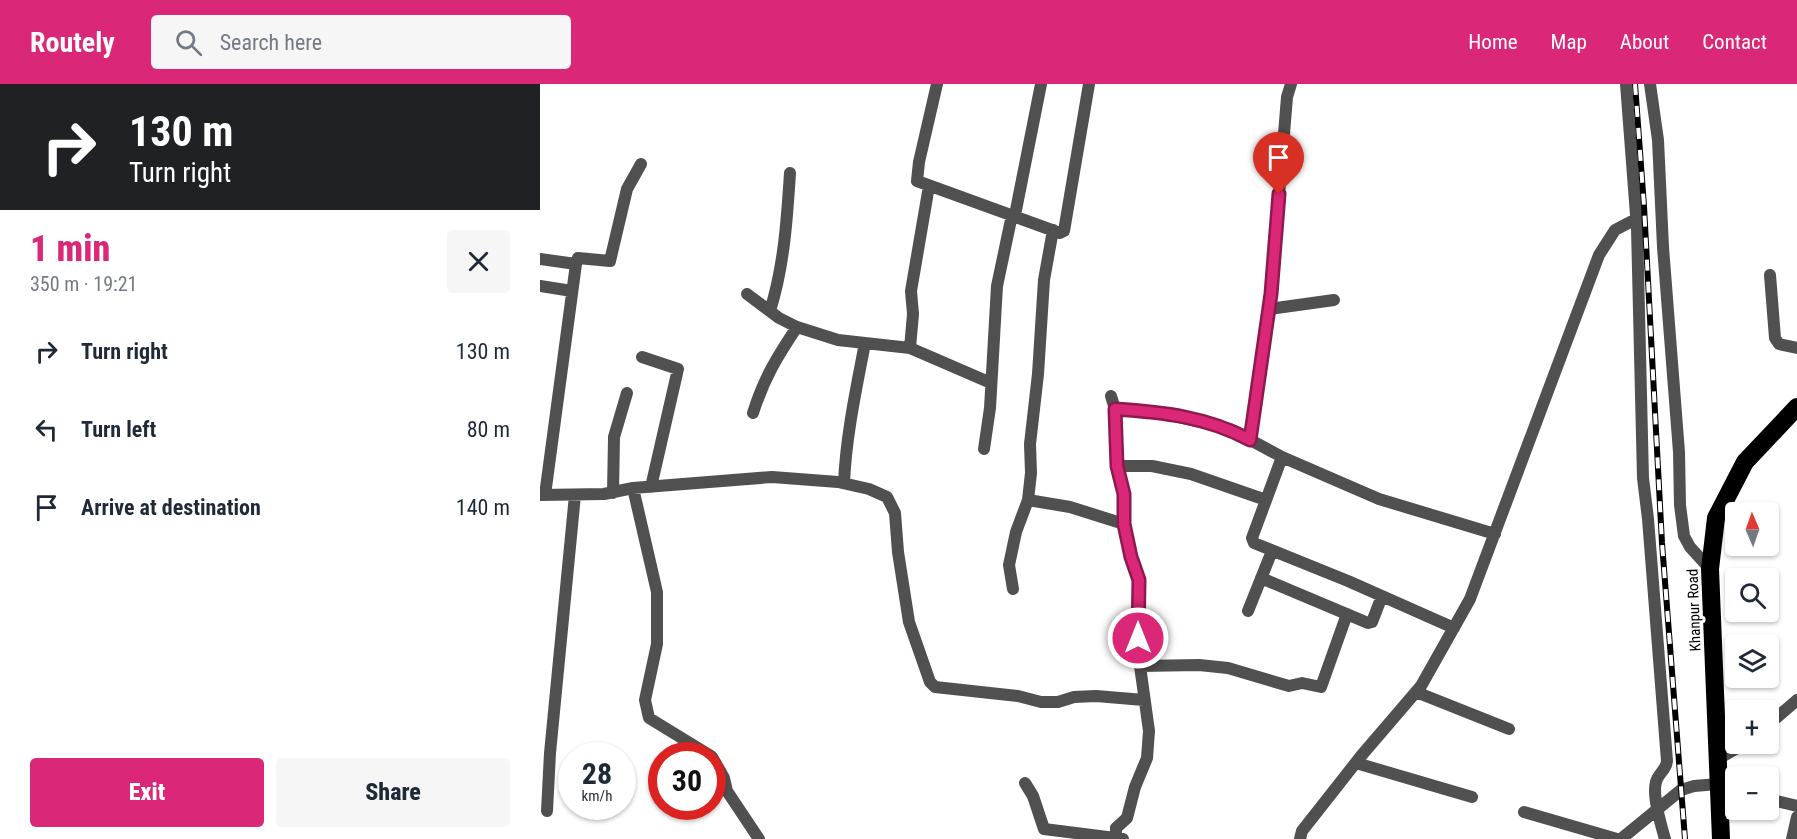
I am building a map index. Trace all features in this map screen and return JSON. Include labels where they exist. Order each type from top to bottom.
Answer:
[{"type":"highway","name":"Khanpur Road","points":[[1721,839],[1724,788],[1718,759],[1710,569],[1716,518],[1745,462],[1797,407]]},
{"type":"street","points":[[937,84],[917,181],[1060,233],[1064,231],[1089,84]]},
{"type":"street","points":[[984,449],[990,408],[997,286],[1041,84]]},
{"type":"street","points":[[1250,440],[1269,309],[1287,97],[1291,84]]},
{"type":"street","points":[[1626,84],[1636,219],[1643,478],[1667,761],[1665,770],[1658,776],[1655,787],[1665,839]]},
{"type":"street","points":[[1650,84],[1658,140],[1664,258],[1679,452],[1680,505],[1684,536],[1690,547],[1710,569]]},
{"type":"street","points":[[641,164],[627,189],[610,261],[578,258],[576,264],[542,495],[575,495],[772,477],[844,483],[869,489],[887,497],[895,513],[898,552],[909,622],[930,682],[935,687],[1018,696],[1041,702],[1059,702],[1074,697],[1096,696],[1144,700]]},
{"type":"street","points":[[770,311],[780,273],[788,218],[790,173]]},
{"type":"street","points":[[910,348],[913,314],[911,291],[929,186]]},
{"type":"street","points":[[1300,839],[1302,831],[1416,692],[1470,599],[1599,255],[1615,230],[1636,219]]},
{"type":"street","points":[[1013,589],[1009,565],[1016,532],[1028,500],[1031,473],[1030,444],[1038,374],[1044,280],[1053,230]]},
{"type":"street","points":[[540,259],[576,264]]},
{"type":"street","points":[[1770,275],[1775,338],[1779,344],[1797,348]]},
{"type":"street","points":[[540,286],[572,291]]},
{"type":"street","points":[[747,294],[797,327],[838,340],[910,348],[991,382]]},
{"type":"street","points":[[1269,309],[1334,300]]},
{"type":"street","points":[[753,413],[762,383],[797,327]]},
{"type":"street","points":[[844,483],[851,414],[865,343]]},
{"type":"street","points":[[642,357],[678,369],[651,487]]},
{"type":"street","points":[[613,492],[614,437],[627,393]]},
{"type":"street","points":[[1025,783],[1033,796],[1044,829],[1119,838],[1116,828],[1127,818],[1135,787],[1147,758],[1149,731],[1138,662],[1139,580],[1124,524],[1124,494],[1117,466],[1115,409],[1111,396]]},
{"type":"street","points":[[1115,409],[1157,412],[1230,429],[1282,457],[1379,499],[1495,534]]},
{"type":"street","points":[[1282,457],[1252,538],[1254,543],[1454,628]]},
{"type":"street","points":[[1117,466],[1152,466],[1191,474],[1266,500]]},
{"type":"street","points":[[633,488],[657,592],[657,644],[645,700],[649,718],[689,742]]},
{"type":"street","points":[[547,811],[550,753],[575,495]]},
{"type":"street","points":[[1028,500],[1070,507],[1124,524]]},
{"type":"street","points":[[1248,611],[1272,551]]},
{"type":"street","points":[[1261,578],[1368,623],[1372,622],[1382,596]]},
{"type":"street","points":[[1140,666],[1198,665],[1228,668],[1289,686],[1302,683],[1321,687],[1347,614]]},
{"type":"street","points":[[1416,692],[1509,729]]},
{"type":"street","points":[[1779,716],[1797,700]]},
{"type":"street","points":[[1718,759],[1727,754]]},
{"type":"street","points":[[1356,763],[1472,797]]},
{"type":"street","points":[[1524,812],[1619,839],[1681,790],[1694,786],[1724,788]]},
{"type":"street","points":[[726,787],[759,839]]},
{"type":"street","points":[[1779,802],[1797,806]]},
{"type":"street","points":[[1792,839],[1797,818]]},
{"type":"railway","points":[[1635,84],[1644,206],[1662,543],[1685,839]]},
{"type":"route","points":[[1138,638],[1139,580],[1124,524],[1124,494],[1117,466],[1115,409],[1157,412],[1193,419],[1230,429],[1250,440],[1271,294],[1279,194]]}]
